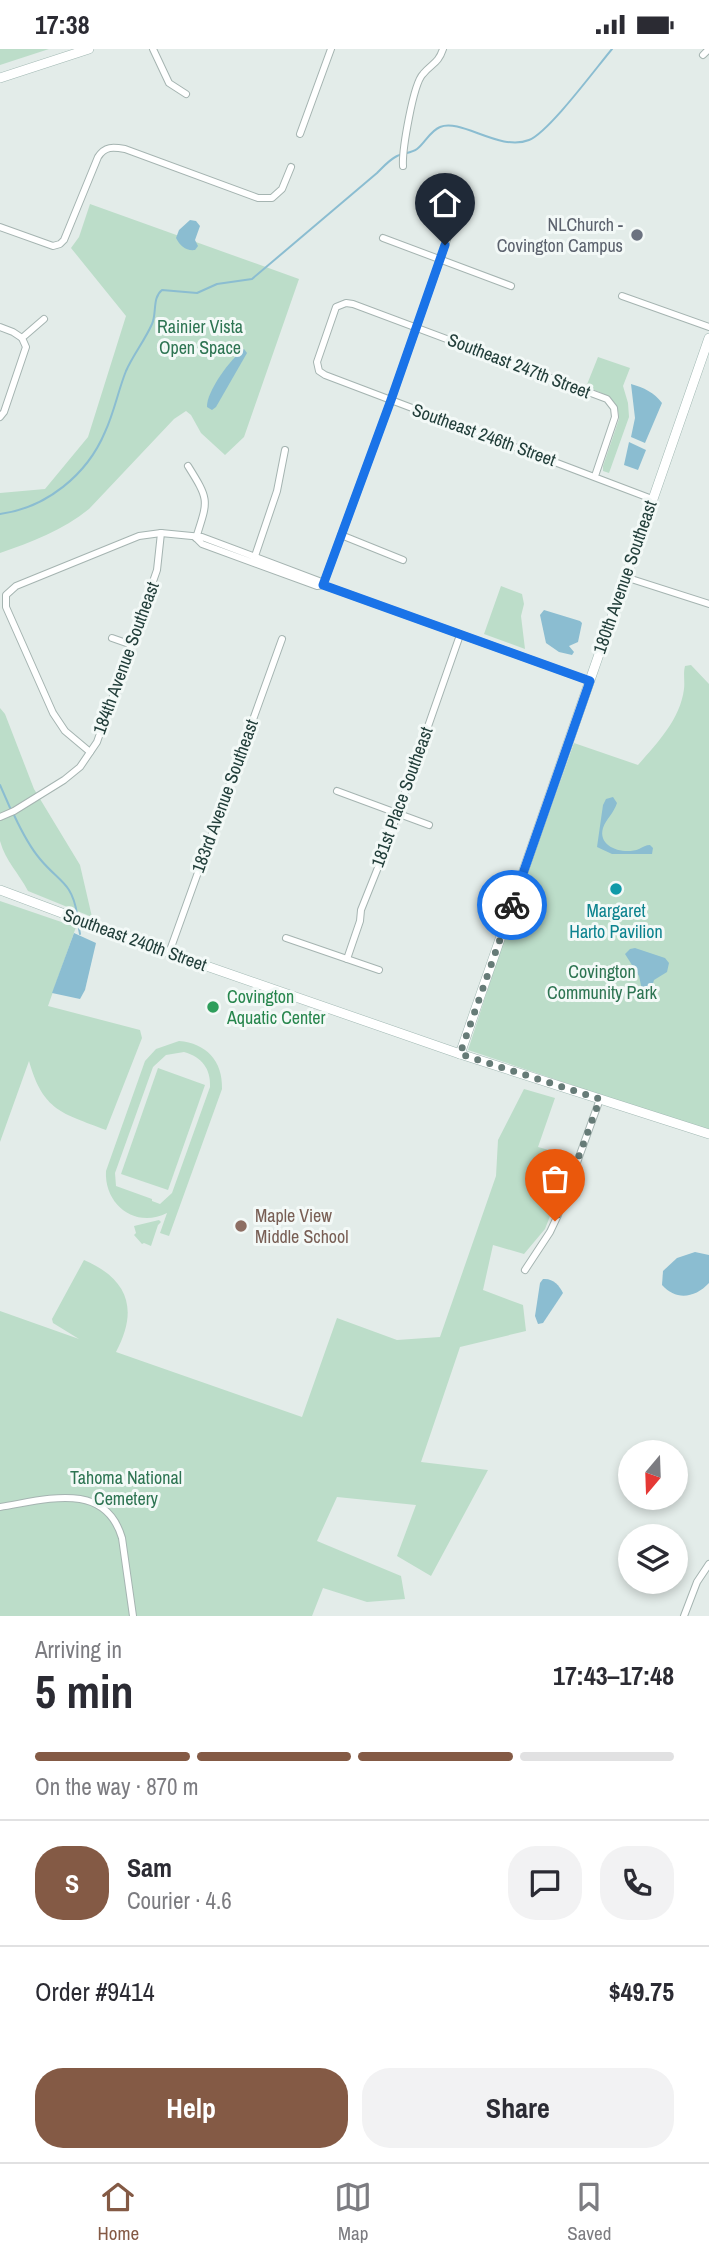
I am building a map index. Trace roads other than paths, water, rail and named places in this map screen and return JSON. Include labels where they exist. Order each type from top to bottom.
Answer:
[{"type":"street","points":[[0,78],[89,49]]},
{"type":"street","points":[[153,49],[169,83],[186,94]]},
{"type":"street","points":[[300,134],[331,49]]},
{"type":"street","points":[[404,166],[402,158],[408,119],[421,75],[436,65],[443,49]]},
{"type":"street","points":[[703,55],[709,49]]},
{"type":"street","points":[[0,227],[52,246],[60,244],[98,157],[111,147],[125,149],[258,198],[272,198],[282,189],[291,167]]},
{"type":"street","points":[[323,585],[450,231]]},
{"type":"street","points":[[383,238],[511,286]]},
{"type":"street","points":[[622,296],[709,327]]},
{"type":"street","name":"Southeast 247th Street","points":[[318,367],[317,362],[336,307],[353,304],[607,399],[614,408],[615,417],[595,476]]},
{"type":"street","points":[[23,338],[44,319]]},
{"type":"street","points":[[0,327],[23,338],[26,347],[0,417]]},
{"type":"street","name":"180th Avenue Southeast","points":[[460,1054],[709,338]]},
{"type":"street","name":"Southeast 246th Street","points":[[318,367],[325,375],[652,499]]},
{"type":"street","points":[[253,560],[277,491],[285,450]]},
{"type":"street","points":[[188,466],[205,492],[206,502],[196,538]]},
{"type":"street","points":[[90,752],[65,731],[53,713],[6,607],[6,595],[16,586],[139,535],[161,534],[196,538],[202,544],[253,560],[317,586],[323,585],[590,681]]},
{"type":"street","name":"184th Avenue Southeast","points":[[0,817],[64,780],[80,767],[90,752],[101,732],[157,570],[161,534]]},
{"type":"street","points":[[341,535],[403,559]]},
{"type":"street","points":[[625,577],[709,604]]},
{"type":"street","name":"181st Place Southeast","points":[[347,959],[360,921],[361,909],[460,635]]},
{"type":"street","points":[[112,638],[132,645]]},
{"type":"street","name":"183rd Avenue Southeast","points":[[169,953],[282,639]]},
{"type":"street","points":[[337,791],[429,825]]},
{"type":"street","name":"Southeast 240th Street","points":[[0,890],[169,953],[460,1054],[709,1134]]},
{"type":"street","points":[[286,938],[379,970]]},
{"type":"street","points":[[525,1269],[558,1215],[600,1099]]},
{"type":"street","points":[[0,1507],[74,1497],[104,1509],[119,1527],[122,1538],[133,1616]]},
{"type":"street","points":[[684,1616],[697,1581],[709,1564]]},
{"type":"water","points":[[190,220],[196,221],[200,226],[195,240],[198,246],[195,250],[184,247],[176,238],[179,230]]},
{"type":"water","points":[[244,349],[247,353],[212,410],[207,407],[215,384],[226,367]]},
{"type":"water","points":[[631,384],[648,391],[662,403],[645,443],[631,437],[635,418]]},
{"type":"water","points":[[629,442],[646,450],[638,470],[624,465]]},
{"type":"water","points":[[544,610],[582,623],[578,642],[569,646],[574,652],[572,655],[559,652],[546,643],[540,615]]},
{"type":"water","points":[[613,797],[617,803],[603,828],[604,841],[614,848],[627,851],[650,845],[653,848],[652,854],[612,854],[597,847],[603,805],[606,799]]},
{"type":"water","points":[[74,933],[96,943],[85,990],[80,999],[52,993]]},
{"type":"water","points":[[635,948],[665,958],[669,963],[667,972],[654,980],[649,997],[644,999],[639,976],[625,954]]},
{"type":"water","points":[[695,1252],[709,1255],[709,1283],[698,1292],[686,1296],[673,1294],[662,1285],[663,1271],[677,1258]]},
{"type":"water","points":[[543,1279],[555,1283],[563,1293],[543,1323],[538,1324],[535,1316]]},
{"type":"waterway","points":[[0,514],[17,511],[49,497],[63,487],[87,462],[108,425],[126,371],[152,324],[157,297],[162,290],[197,293],[217,284],[252,279],[389,162],[417,149],[440,127],[459,127],[506,142],[529,140],[538,135],[560,113],[612,49]]},
{"type":"waterway","points":[[0,785],[11,810]]},
{"type":"waterway","points":[[14,815],[36,854],[72,895],[77,914]]},
{"type":"waterway","points":[[78,923],[80,934]]},
{"type":"place","name":"NLChurch - Covington Campus","points":[[637,235]]},
{"type":"place","name":"Margaret Harto Pavilion","points":[[616,889]]},
{"type":"place","name":"Covington Aquatic Center","points":[[213,1007]]},
{"type":"place","name":"Maple View Middle School","points":[[241,1226]]},
{"type":"park label","name":"Rainier Vista Open Space","points":[[200,338]]},
{"type":"park label","name":"Covington Community Park","points":[[602,982]]},
{"type":"park label","name":"Tahoma National Cemetery","points":[[126,1488]]}]
